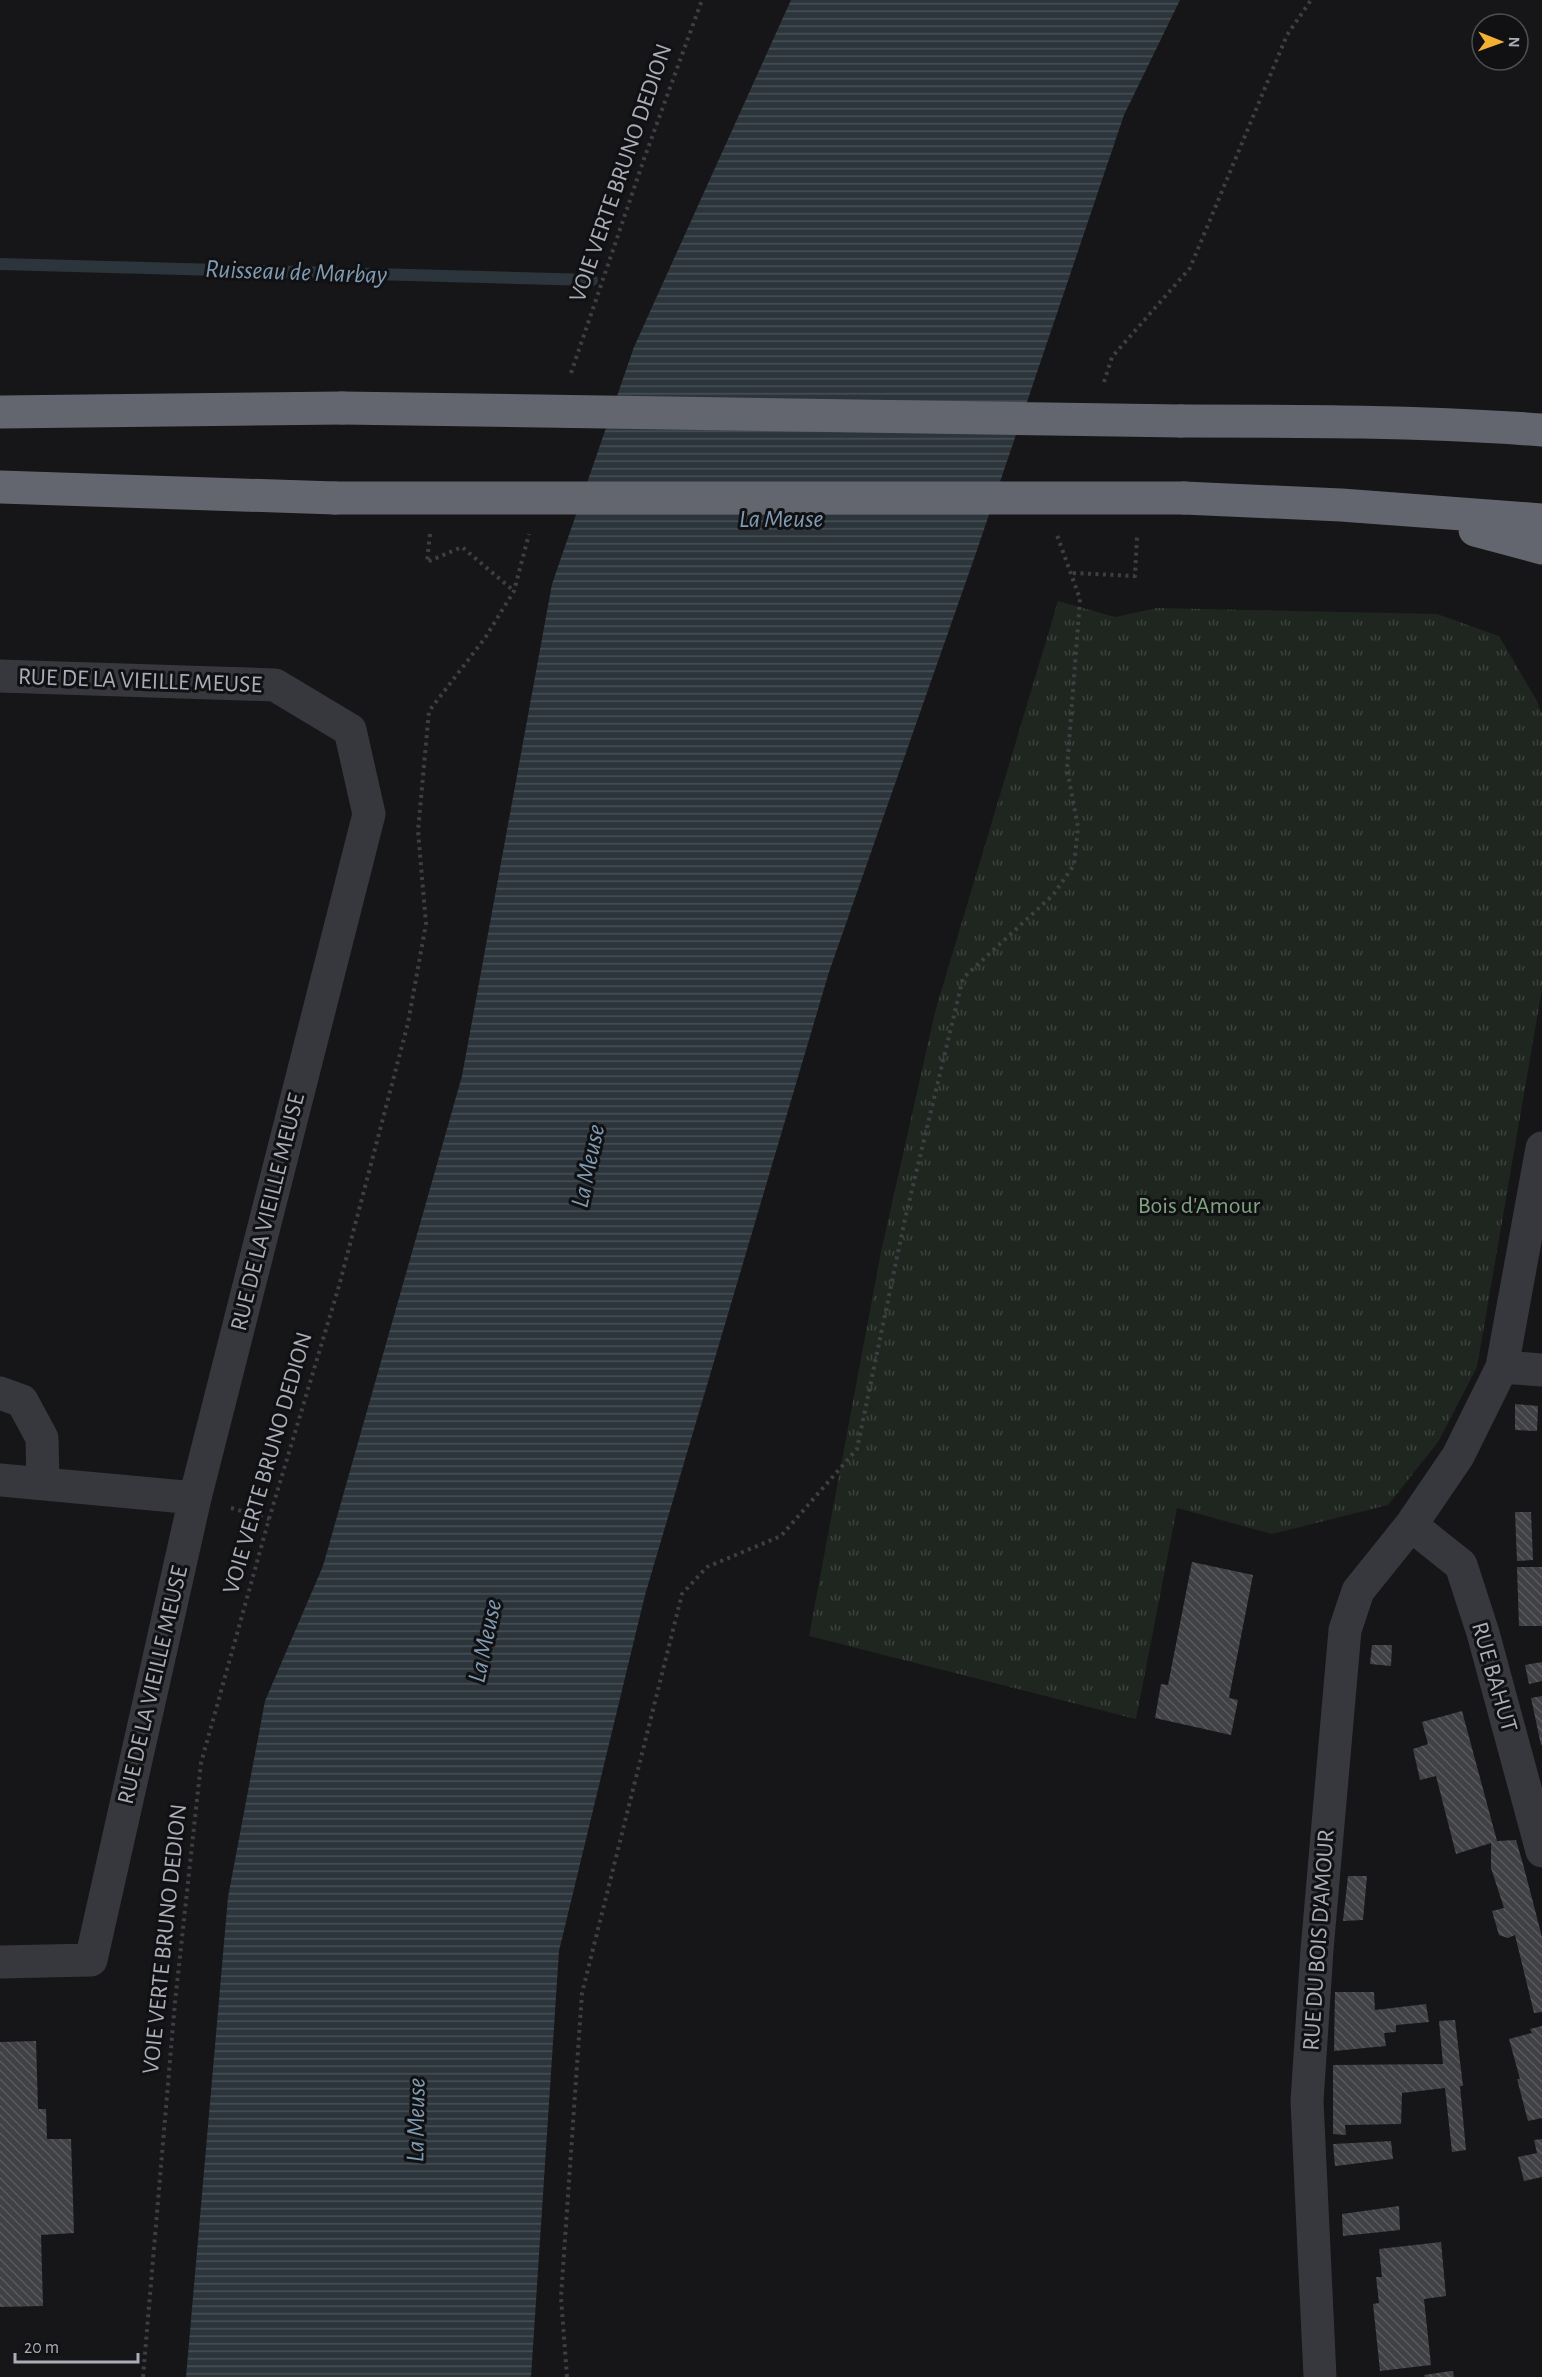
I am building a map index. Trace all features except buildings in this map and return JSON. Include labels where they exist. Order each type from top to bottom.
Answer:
[{"type":"highway","points":[[0,412],[342,408],[1373,422],[1542,430]]},
{"type":"highway","points":[[1474,425],[1542,423]]},
{"type":"highway","points":[[0,487],[335,498],[1184,498],[1341,505],[1542,520]]},
{"type":"highway","points":[[1341,505],[1490,533],[1542,549]]},
{"type":"street","name":"RUE DE LA VIEILLE MEUSE","points":[[0,676],[275,685],[350,730],[369,814],[195,1498],[91,1960],[0,1962]]},
{"type":"street","name":"RUE DU BOIS D'AMOUR","points":[[1320,2377],[1307,2102],[1317,1950],[1345,1630],[1358,1591],[1411,1525],[1458,1456],[1502,1366],[1538,1187],[1542,1148]]},
{"type":"street","points":[[1502,1366],[1542,1370]]},
{"type":"street","points":[[0,1394],[22,1401],[42,1438],[43,1484]]},
{"type":"street","points":[[0,1480],[195,1498]]},
{"type":"street","name":"RUE BAHUT","points":[[1411,1525],[1461,1565],[1483,1633],[1542,1851]]},
{"type":"path","name":"VOIE VERTE BRUNO DEDION","points":[[575,358],[702,0]]},
{"type":"path","points":[[1101,389],[1112,357],[1190,268],[1287,35],[1311,0]]},
{"type":"path","name":"VOIE VERTE BRUNO DEDION","points":[[143,2377],[176,2002],[201,1763],[339,1286],[408,1023],[426,924],[418,831],[429,711],[485,638],[514,591],[462,547],[427,562],[430,530]]},
{"type":"path","points":[[567,2377],[561,2297],[582,1994],[682,1594],[707,1567],[781,1536],[857,1449],[904,1219],[963,978],[1053,895],[1074,865],[1078,827],[1067,769],[1080,599],[1056,530]]},
{"type":"path","points":[[1072,573],[1135,576],[1137,534]]},
{"type":"green space","name":"Bois d'Amour","points":[[1058,601],[1115,617],[1157,608],[1437,614],[1499,636],[1537,701],[1542,714],[1542,989],[1477,1367],[1438,1442],[1388,1505],[1272,1534],[1177,1508],[1136,1719],[809,1636],[881,1252],[935,1012]]},
{"type":"water","name":"La Meuse","points":[[791,0],[1180,0],[1124,115],[976,553],[829,972],[645,1595],[559,1951],[531,2377],[186,2377],[228,1897],[265,1701],[323,1566],[462,1076],[552,584],[634,347]]},
{"type":"waterway","name":"Ruisseau de Marbay","points":[[0,264],[592,280]]}]
